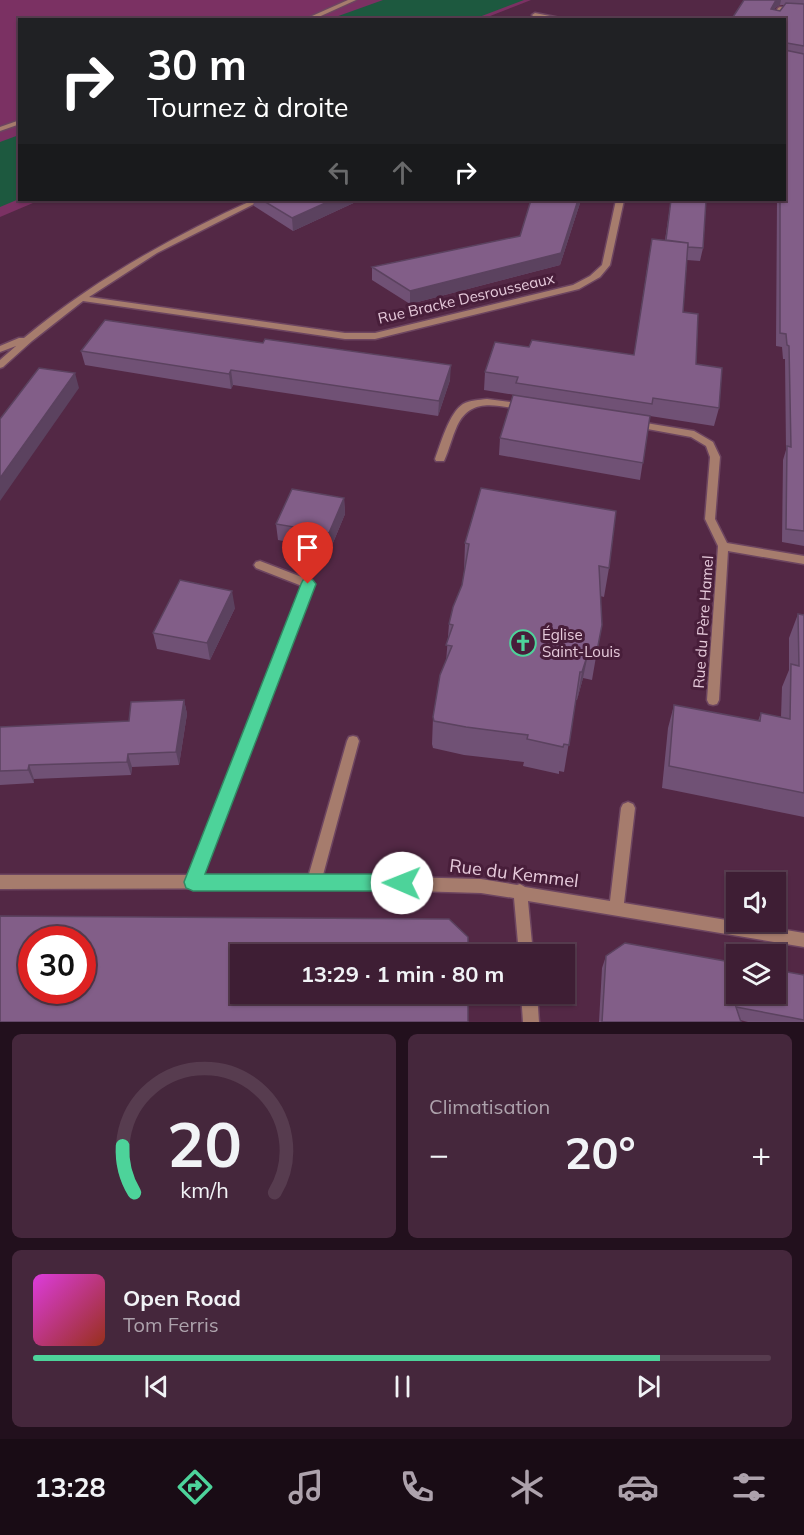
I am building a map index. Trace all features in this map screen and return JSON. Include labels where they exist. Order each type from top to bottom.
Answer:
[{"type":"street","points":[[311,18],[353,0]]},
{"type":"street","points":[[775,18],[780,9],[804,12]]},
{"type":"street","points":[[535,15],[550,18]]},
{"type":"street","points":[[0,129],[18,123]]},
{"type":"street","points":[[0,364],[28,338],[81,298],[182,235],[256,201]]},
{"type":"street","name":"Rue Bracke Desrousseaux","points":[[81,298],[345,336],[375,336],[586,283],[606,265],[620,201]]},
{"type":"street","points":[[0,349],[28,338]]},
{"type":"street","points":[[440,459],[456,415],[467,405],[493,403],[541,410]]},
{"type":"street","name":"Rue du Père Hamel","points":[[623,422],[694,435],[710,444],[715,457],[710,519],[723,546],[713,700]]},
{"type":"street","name":"Rue du Père Hamel","points":[[723,546],[804,560]]},
{"type":"street","points":[[193,882],[308,584],[260,565]]},
{"type":"street","points":[[314,881],[353,741]]},
{"type":"street","points":[[616,908],[628,808]]},
{"type":"street","name":"Rue du Kemmel","points":[[0,882],[314,881],[446,884],[520,891],[804,940]]},
{"type":"street","points":[[520,891],[525,944]]},
{"type":"street","points":[[530,1004],[531,1022]]},
{"type":"shaded area","points":[[0,0],[531,0],[485,18],[18,18],[18,201],[38,201],[0,217]]},
{"type":"shaded area","points":[[383,0],[524,0],[477,18],[333,18]]},
{"type":"shaded area","points":[[18,135],[18,199],[0,207],[0,142]]},
{"type":"building","points":[[744,0],[776,0],[771,9],[780,11],[786,3],[804,4],[804,46],[786,44],[786,18],[732,18]]},
{"type":"building","points":[[786,50],[804,54],[804,531],[786,529],[787,446],[791,447],[789,346],[786,334],[780,333],[780,201],[786,201]]},
{"type":"building","points":[[264,201],[330,201],[292,218]]},
{"type":"building","points":[[531,201],[578,201],[561,253],[410,291],[372,267],[520,236]]},
{"type":"building","points":[[671,201],[706,201],[703,248],[688,247],[688,243],[666,240]]},
{"type":"building","points":[[652,239],[688,243],[683,312],[698,314],[696,364],[722,368],[719,408],[653,398],[652,404],[516,383],[518,377],[485,372],[495,342],[529,347],[532,340],[634,355]]},
{"type":"building","points":[[105,320],[263,343],[265,339],[451,365],[439,401],[231,370],[229,374],[81,351]]},
{"type":"building","points":[[39,368],[75,373],[0,478],[0,419]]},
{"type":"building","points":[[513,395],[650,416],[643,463],[500,438]]},
{"type":"building","name":"Église Saint-Louis","points":[[481,488],[616,511],[609,568],[599,566],[602,625],[597,651],[589,650],[582,672],[580,672],[569,745],[564,744],[563,747],[527,739],[528,735],[434,721],[440,675],[452,646],[446,645],[453,625],[449,624],[453,607],[462,585],[469,544],[465,543]]},
{"type":"building","points":[[292,489],[344,498],[329,533],[276,524]]},
{"type":"building","points":[[180,580],[232,591],[207,643],[153,633]]},
{"type":"building","points":[[798,614],[804,615],[804,793],[669,766],[674,705],[760,721],[761,713],[790,719],[791,664],[799,666]]},
{"type":"building","points":[[184,700],[176,752],[128,754],[127,762],[29,765],[28,770],[0,771],[0,727],[129,721],[131,702]]},
{"type":"building","points":[[0,916],[449,919],[468,937],[468,944],[230,944],[230,1004],[468,1004],[468,1022],[0,1022]]},
{"type":"building","points":[[625,943],[726,961],[726,1004],[786,1004],[786,972],[804,975],[804,1020],[736,1007],[741,1022],[602,1022],[606,956]]},
{"type":"place","name":"Église Saint-Louis","points":[[523,643]]},
{"type":"route","points":[[308,584],[193,882],[402,883]]}]
